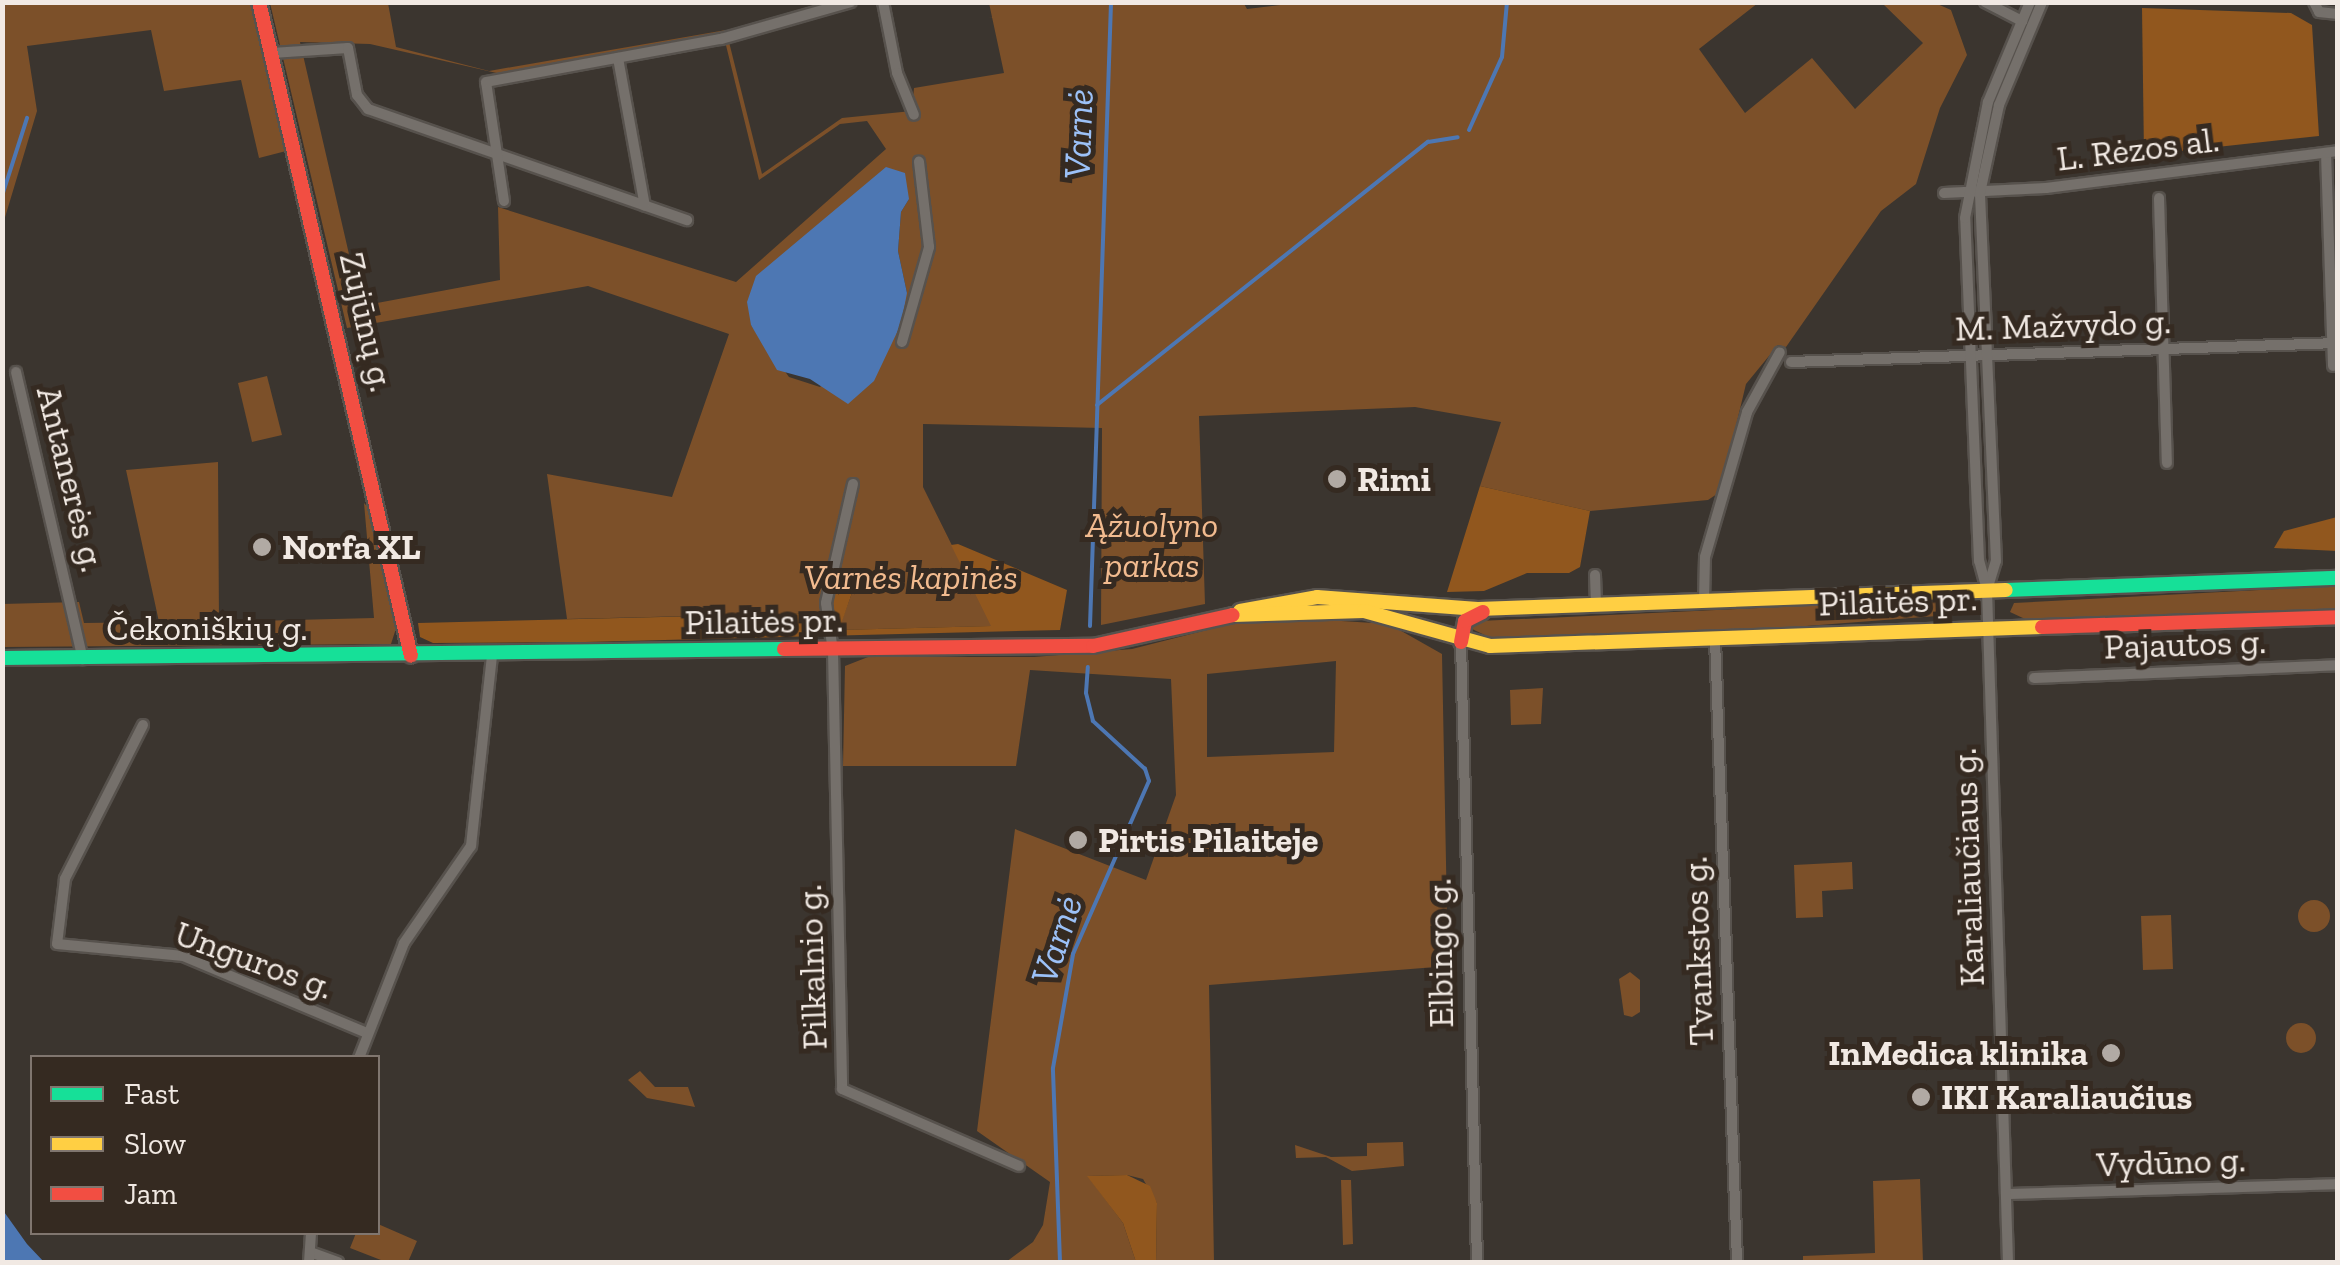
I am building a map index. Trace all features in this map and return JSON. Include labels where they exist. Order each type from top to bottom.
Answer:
[{"type":"main road","name":"Zujūnų g.","points":[[260,2],[392,552],[411,656]]},
{"type":"main road","name":"Pilaitės pr.","points":[[1233,615],[1258,603],[1318,596],[1497,608],[2338,578]]},
{"type":"main road","points":[[1462,642],[1464,621],[1497,608]]},
{"type":"main road","name":"Pilaitės pr.","points":[[411,656],[1111,644],[1233,615],[1364,611],[1462,642],[1715,638],[2338,617]]},
{"type":"main road","name":"Čekoniškių g.","points":[[2,658],[411,656]]},
{"type":"street","points":[[504,201],[486,82],[721,39],[850,2]]},
{"type":"street","points":[[883,2],[897,73],[914,115]]},
{"type":"street","points":[[1986,2],[2022,21]]},
{"type":"street","name":"Karaliaučiaus g.","points":[[2008,1262],[1986,590],[1979,561],[1974,193],[1988,102],[2030,2]]},
{"type":"street","name":"Karaliaučiaus g.","points":[[1974,193],[1999,105],[2042,2]]},
{"type":"street","points":[[2314,2],[2323,14],[2338,14]]},
{"type":"street","points":[[272,53],[348,48],[357,95],[368,109],[687,220]]},
{"type":"street","points":[[618,58],[644,206]]},
{"type":"street","points":[[2332,152],[2333,366]]},
{"type":"street","name":"L. Rėzos al.","points":[[1944,193],[1974,193],[2332,152]]},
{"type":"street","points":[[902,342],[929,247],[919,162]]},
{"type":"street","points":[[2159,198],[2166,463]]},
{"type":"street","name":"M. Mažvydo g.","points":[[1791,362],[2335,343]]},
{"type":"street","points":[[1704,601],[1705,557],[1747,412],[1780,352]]},
{"type":"street","name":"Antanerės g.","points":[[16,372],[83,658]]},
{"type":"street","points":[[833,650],[826,590],[854,484]]},
{"type":"street","points":[[1595,575],[1596,605]]},
{"type":"street","name":"Tvankstos g.","points":[[1715,638],[1737,1262]]},
{"type":"street","name":"Elbingo g.","points":[[1462,642],[1477,1262]]},
{"type":"street","name":"Pilkalnio g.","points":[[833,650],[842,1089],[1019,1166]]},
{"type":"street","points":[[360,1055],[404,942],[464,862],[478,808],[492,655]]},
{"type":"street","name":"Pajautos g.","points":[[2034,678],[2338,665]]},
{"type":"street","name":"Unguros g.","points":[[144,726],[65,879],[58,944],[183,956],[367,1033]]},
{"type":"street","name":"Vydūno g.","points":[[2006,1194],[2338,1184]]},
{"type":"street","points":[[310,1257],[338,1262]]},
{"type":"green space","points":[[1243,2],[1247,9],[1305,2],[1758,3],[1699,49],[1745,113],[1812,58],[1855,109],[1923,43],[1882,3],[1935,3],[1951,10],[1967,55],[1940,108],[1916,184],[1881,211],[1786,347],[1778,345],[1746,384],[1720,492],[1708,500],[1590,511],[1480,486],[1501,422],[1415,407],[1199,416],[1205,604],[1101,625],[1102,428],[923,424],[923,487],[992,626],[838,630],[860,572],[821,613],[567,619],[547,474],[672,497],[729,334],[588,286],[347,328],[270,3],[388,3],[396,47],[489,71],[726,30],[762,174],[842,118],[912,111],[914,88],[1004,73],[989,3]],"holes":[[[723,33],[759,180],[840,124],[867,121],[886,149],[736,282],[498,207],[500,280],[361,306],[300,42],[370,44],[501,74]],[[909,199],[901,212],[898,251],[907,293],[820,387],[789,377],[751,325]]]},
{"type":"green space","points":[[3,3],[253,3],[290,150],[259,158],[241,80],[164,91],[151,30],[27,46],[37,111],[3,224]]},
{"type":"green space","points":[[267,376],[282,435],[252,442],[238,383]]},
{"type":"green space","points":[[218,462],[219,622],[374,618],[364,503],[374,514],[399,619],[391,644],[3,647],[2,604],[79,602],[84,623],[159,622],[126,470]]},
{"type":"green space","points":[[2337,586],[2337,609],[2025,619],[2010,612],[2014,603]]},
{"type":"green space","points":[[1950,599],[1950,615],[1793,627],[1493,639],[1470,628],[1480,621]]},
{"type":"green space","points":[[1262,616],[1389,624],[1442,654],[1448,966],[1209,985],[1214,1262],[1156,1262],[1157,1203],[1143,1179],[1127,1175],[1088,1176],[1123,1223],[1136,1262],[1006,1262],[1033,1242],[1043,1225],[1050,1182],[977,1131],[1015,829],[1146,880],[1176,795],[1171,679],[1030,670],[1016,766],[843,766],[845,666],[868,657],[1034,657],[1132,649]],"holes":[[[1336,661],[1334,752],[1207,757],[1207,674]]]},
{"type":"green space","points":[[1543,688],[1541,724],[1511,725],[1510,690]]},
{"type":"green space","points":[[1852,862],[1853,889],[1822,891],[1823,917],[1796,918],[1794,865]]},
{"type":"green space","points":[[2314,900],[2325,905],[2330,916],[2325,927],[2314,932],[2303,927],[2298,916],[2303,905]]},
{"type":"green space","points":[[2171,915],[2173,969],[2143,970],[2141,916]]},
{"type":"green space","points":[[1630,972],[1640,980],[1640,1012],[1632,1017],[1624,1015],[1619,979]]},
{"type":"green space","points":[[2301,1023],[2315,1032],[2316,1038],[2307,1052],[2301,1053],[2287,1044],[2286,1038],[2295,1024]]},
{"type":"green space","points":[[640,1071],[655,1087],[688,1087],[695,1107],[647,1098],[628,1080]]},
{"type":"green space","points":[[1403,1142],[1404,1166],[1352,1171],[1326,1157],[1296,1158],[1295,1145],[1331,1157],[1367,1156],[1367,1143]]},
{"type":"green space","points":[[1920,1179],[1923,1262],[1803,1262],[1803,1256],[1875,1253],[1873,1181]]},
{"type":"green space","points":[[1341,1180],[1351,1180],[1353,1244],[1343,1245]]},
{"type":"green space","points":[[380,1225],[417,1241],[408,1262],[386,1262],[350,1248],[355,1235],[380,1235]]},
{"type":"shaded area","points":[[2142,8],[2291,13],[2312,25],[2319,136],[2144,155]]},
{"type":"shaded area","points":[[1480,486],[1590,511],[1580,567],[1569,573],[1527,573],[1484,591],[1447,592]]},
{"type":"shaded area","points":[[2337,517],[2337,551],[2274,548],[2284,531]]},
{"type":"shaded area","points":[[958,544],[1067,590],[1060,630],[585,642],[433,643],[420,637],[418,623],[821,613],[842,577],[860,570],[839,630],[991,626],[951,545]]},
{"type":"shaded area","points":[[1127,1175],[1150,1186],[1157,1203],[1156,1262],[1136,1262],[1123,1223],[1087,1176]]},
{"type":"water","points":[[886,167],[905,173],[909,199],[901,212],[898,251],[907,293],[901,324],[874,381],[848,404],[810,379],[777,370],[751,325],[747,302],[756,276]]},
{"type":"water","points":[[2,1209],[27,1244],[44,1262],[3,1262]]},
{"type":"waterway","name":"Varnė","points":[[1090,626],[1111,2]]},
{"type":"waterway","points":[[1469,130],[1502,57],[1507,2]]},
{"type":"waterway","points":[[2,196],[27,118]]},
{"type":"waterway","points":[[1097,405],[1428,142],[1458,137]]},
{"type":"waterway","name":"Varnė","points":[[1060,1262],[1053,1068],[1073,954],[1149,781],[1145,769],[1093,721],[1086,693],[1088,667]]},
{"type":"traffic: fast","points":[[2006,590],[2338,578]]},
{"type":"traffic: fast","points":[[2,658],[784,649]]},
{"type":"traffic: slow","points":[[1240,611],[1317,597],[1478,609],[2006,590]]},
{"type":"traffic: slow","points":[[1233,615],[1364,611],[1490,646],[2042,627]]},
{"type":"traffic: jam","points":[[259,2],[411,656]]},
{"type":"traffic: jam","points":[[1461,642],[1465,621],[1483,612]]},
{"type":"traffic: jam","points":[[784,649],[1093,646],[1233,615]]},
{"type":"traffic: jam","points":[[2042,627],[2338,617]]},
{"type":"place","name":"Rimi","points":[[1337,479]]},
{"type":"place","name":"Norfa XL","points":[[262,547]]},
{"type":"place","name":"Pirtis Pilaiteje","points":[[1078,840]]},
{"type":"place","name":"InMedica klinika","points":[[2111,1053]]},
{"type":"place","name":"IKI Karaliaučius","points":[[1921,1097]]},
{"type":"park label","name":"Ąžuolyno parkas","points":[[1152,545]]},
{"type":"park label","name":"Varnės kapinės","points":[[911,577]]}]
